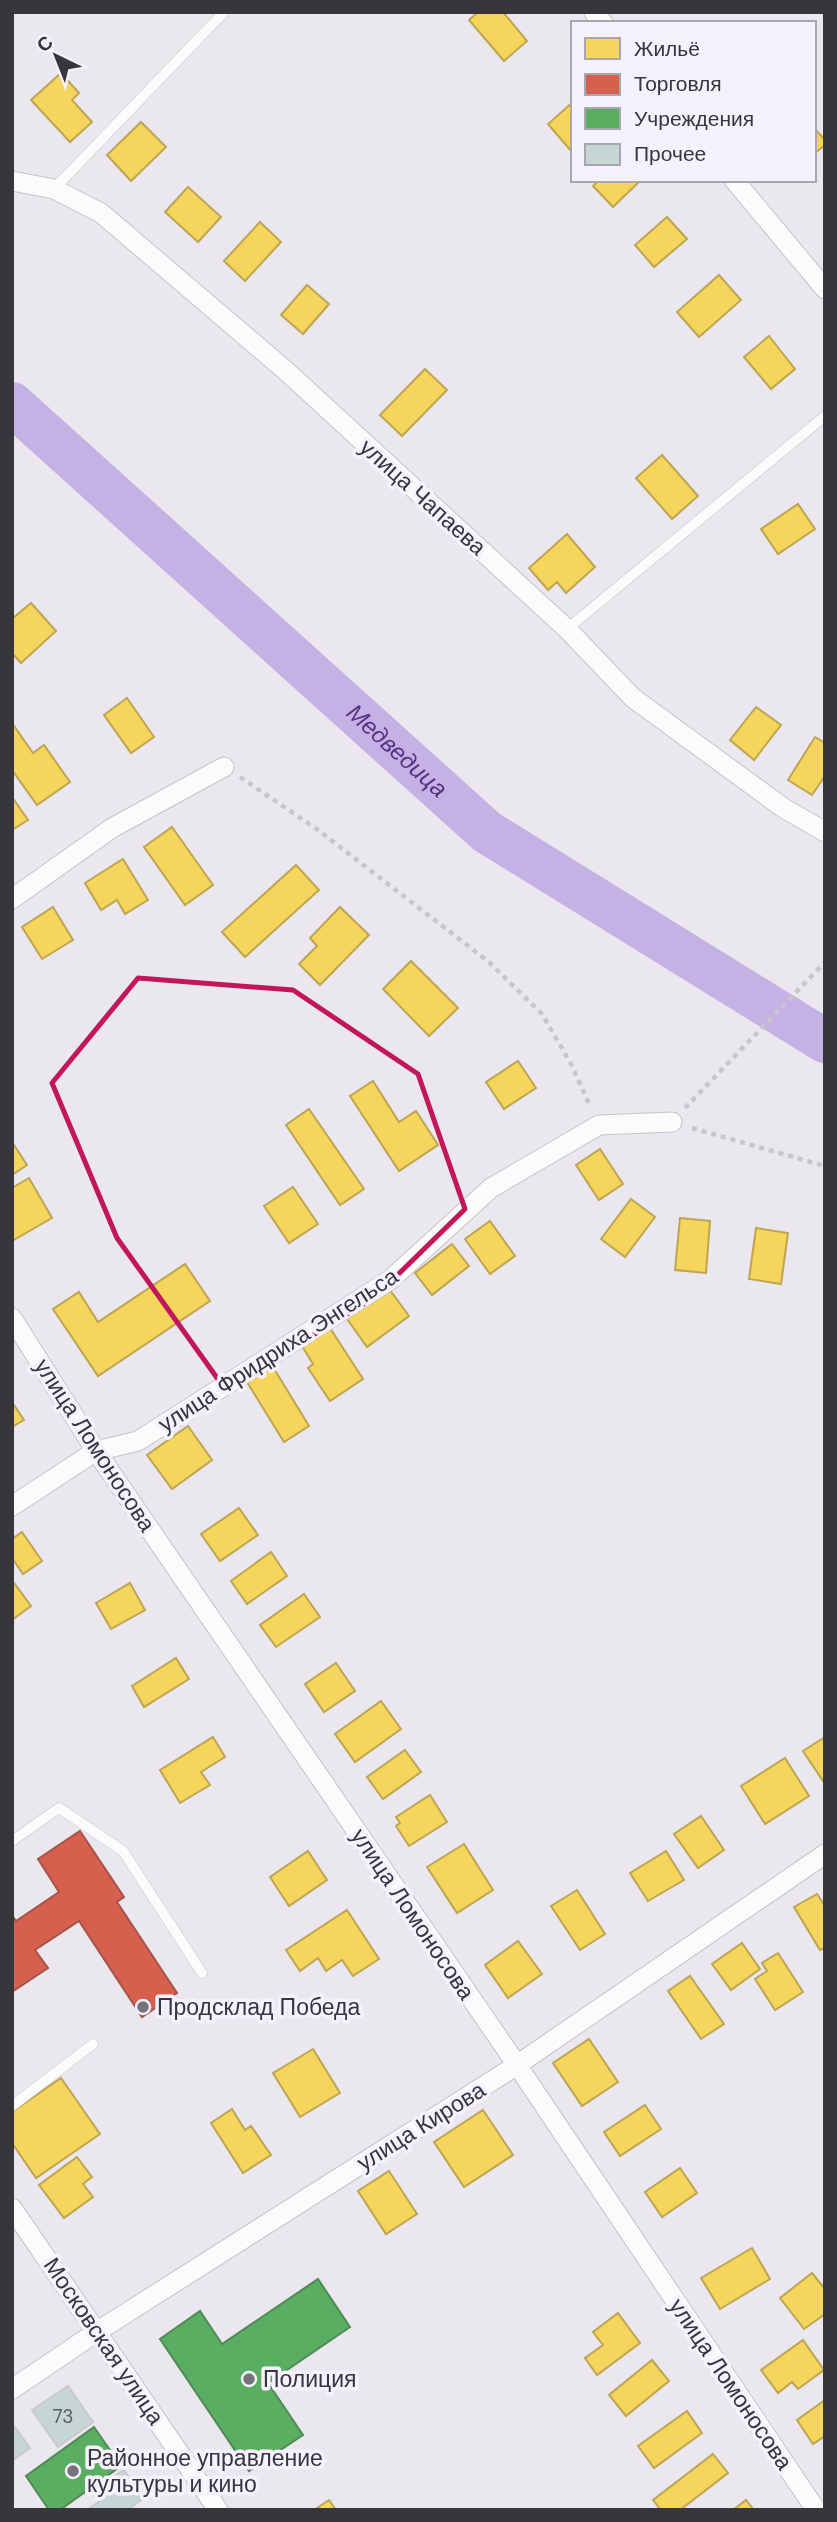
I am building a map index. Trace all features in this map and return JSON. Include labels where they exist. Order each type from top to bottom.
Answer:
[{"type":"street","name":"улица Чапаева","points":[[12,181],[54,189],[111,221],[285,370],[568,629],[633,698],[782,807],[825,832]]},
{"type":"street","points":[[736,182],[825,289]]},
{"type":"street","points":[[12,899],[112,828],[224,767]]},
{"type":"street","name":"улица Фридриха Энгельса","points":[[12,1506],[96,1451],[138,1441],[390,1280],[491,1188],[598,1125],[672,1122]]},
{"type":"street","name":"улица Ломоносова","points":[[12,1318],[96,1451],[517,2066],[816,2510]]},
{"type":"street","name":"улица Кирова","points":[[12,2389],[97,2332],[517,2066],[825,1854]]},
{"type":"street","name":"Московская улица","points":[[12,2208],[218,2510]]},
{"type":"lane","points":[[54,189],[224,12]]},
{"type":"lane","points":[[568,629],[825,415]]},
{"type":"lane","points":[[12,1842],[60,1808],[123,1851],[202,1973]]},
{"type":"lane","points":[[12,2106],[93,2044]]},
{"type":"path","points":[[224,767],[318,830],[498,971],[542,1014],[571,1064],[598,1125]]},
{"type":"path","points":[[825,962],[672,1122],[825,1166]]},
{"type":"highlighted area","points":[[138,978],[293,990],[418,1074],[465,1209],[375,1297],[225,1389],[117,1238],[52,1083]]},
{"type":"building: Жильё","points":[[478,12],[503,12],[527,41],[504,61],[469,20]]},
{"type":"building: Жильё","points":[[61,73],[79,93],[72,100],[92,122],[70,142],[31,100]]},
{"type":"building: Жильё","points":[[571,104],[571,151],[548,124]]},
{"type":"building: Жильё","points":[[141,122],[166,147],[131,181],[107,155]]},
{"type":"building: Жильё","points":[[816,130],[825,140],[825,145],[816,152]]},
{"type":"building: Жильё","points":[[597,182],[639,182],[613,207],[593,186]]},
{"type":"building: Жильё","points":[[188,187],[221,217],[198,242],[165,212]]},
{"type":"building: Жильё","points":[[667,217],[687,239],[654,267],[635,245]]},
{"type":"building: Жильё","points":[[260,222],[281,242],[245,281],[224,261]]},
{"type":"building: Жильё","points":[[719,275],[741,300],[699,337],[677,312]]},
{"type":"building: Жильё","points":[[307,285],[329,304],[303,334],[281,315]]},
{"type":"building: Жильё","points":[[769,336],[795,369],[771,389],[744,357]]},
{"type":"building: Жильё","points":[[425,369],[447,390],[402,436],[380,415]]},
{"type":"building: Жильё","points":[[662,455],[698,496],[672,519],[636,478]]},
{"type":"building: Жильё","points":[[798,504],[815,529],[778,554],[761,529]]},
{"type":"building: Жильё","points":[[567,534],[595,567],[566,593],[557,582],[548,590],[529,568]]},
{"type":"building: Жильё","points":[[31,603],[56,631],[21,663],[12,653],[12,619]]},
{"type":"building: Жильё","points":[[127,698],[154,737],[131,753],[104,715]]},
{"type":"building: Жильё","points":[[756,707],[781,725],[754,760],[730,740]]},
{"type":"building: Жильё","points":[[12,723],[33,753],[44,745],[70,782],[37,805],[12,770]]},
{"type":"building: Жильё","points":[[815,737],[825,743],[825,776],[812,795],[788,780]]},
{"type":"building: Жильё","points":[[12,797],[28,820],[12,830]]},
{"type":"building: Жильё","points":[[172,827],[213,885],[185,905],[144,847]]},
{"type":"building: Жильё","points":[[123,859],[148,900],[125,914],[117,900],[101,910],[85,883]]},
{"type":"building: Жильё","points":[[296,865],[319,890],[245,957],[222,932]]},
{"type":"building: Жильё","points":[[53,907],[73,940],[42,959],[22,927]]},
{"type":"building: Жильё","points":[[340,907],[369,935],[320,985],[299,964],[317,946],[310,938]]},
{"type":"building: Жильё","points":[[411,961],[458,1008],[429,1036],[383,989]]},
{"type":"building: Жильё","points":[[518,1061],[536,1088],[504,1109],[486,1082]]},
{"type":"building: Жильё","points":[[373,1081],[399,1122],[416,1111],[438,1145],[399,1171],[350,1096]]},
{"type":"building: Жильё","points":[[309,1109],[364,1189],[340,1205],[286,1125]]},
{"type":"building: Жильё","points":[[12,1142],[27,1165],[12,1175]]},
{"type":"building: Жильё","points":[[600,1149],[623,1184],[599,1200],[576,1165]]},
{"type":"building: Жильё","points":[[29,1178],[52,1218],[12,1241],[12,1188]]},
{"type":"building: Жильё","points":[[293,1187],[318,1224],[289,1243],[264,1206]]},
{"type":"building: Жильё","points":[[631,1199],[655,1217],[625,1257],[601,1239]]},
{"type":"building: Жильё","points":[[680,1218],[710,1221],[706,1273],[675,1270]]},
{"type":"building: Жильё","points":[[490,1221],[515,1256],[490,1274],[465,1239]]},
{"type":"building: Жильё","points":[[756,1228],[788,1233],[781,1284],[749,1279]]},
{"type":"building: Жильё","points":[[452,1244],[469,1266],[432,1295],[415,1273]]},
{"type":"building: Жильё","points":[[185,1264],[210,1301],[98,1376],[53,1309],[79,1292],[98,1322]]},
{"type":"building: Жильё","points":[[387,1286],[409,1316],[367,1347],[345,1316]]},
{"type":"building: Жильё","points":[[330,1328],[363,1379],[330,1401],[308,1368],[313,1364],[302,1346]]},
{"type":"building: Жильё","points":[[273,1367],[309,1426],[284,1442],[247,1382]]},
{"type":"building: Жильё","points":[[12,1402],[24,1420],[12,1427]]},
{"type":"building: Жильё","points":[[188,1426],[212,1460],[172,1489],[147,1455]]},
{"type":"building: Жильё","points":[[239,1508],[258,1535],[220,1561],[201,1534]]},
{"type":"building: Жильё","points":[[22,1532],[42,1561],[23,1574],[12,1558],[12,1539]]},
{"type":"building: Жильё","points":[[271,1552],[287,1576],[247,1604],[231,1581]]},
{"type":"building: Жильё","points":[[12,1580],[31,1606],[12,1620]]},
{"type":"building: Жильё","points":[[130,1583],[145,1610],[111,1629],[96,1603]]},
{"type":"building: Жильё","points":[[304,1594],[320,1617],[276,1647],[260,1625]]},
{"type":"building: Жильё","points":[[176,1658],[189,1679],[144,1707],[132,1686]]},
{"type":"building: Жильё","points":[[336,1663],[355,1691],[324,1712],[305,1684]]},
{"type":"building: Жильё","points":[[381,1701],[401,1729],[355,1762],[335,1734]]},
{"type":"building: Жильё","points":[[213,1737],[225,1757],[201,1772],[210,1785],[180,1803],[160,1770]]},
{"type":"building: Жильё","points":[[825,1737],[825,1784],[803,1751]]},
{"type":"building: Жильё","points":[[405,1750],[421,1772],[383,1799],[367,1777]]},
{"type":"building: Жильё","points":[[785,1758],[809,1796],[765,1824],[741,1786]]},
{"type":"building: Жильё","points":[[430,1795],[447,1822],[409,1846],[396,1826],[400,1823],[396,1817]]},
{"type":"building: Жильё","points":[[701,1816],[724,1850],[698,1868],[674,1834]]},
{"type":"building: Жильё","points":[[464,1844],[493,1890],[457,1913],[427,1867]]},
{"type":"building: Жильё","points":[[308,1851],[327,1880],[289,1906],[270,1877]]},
{"type":"building: Жильё","points":[[666,1851],[684,1880],[648,1901],[630,1873]]},
{"type":"building: Жильё","points":[[577,1890],[605,1934],[580,1950],[551,1906]]},
{"type":"building: Жильё","points":[[817,1894],[825,1906],[825,1948],[820,1950],[794,1907]]},
{"type":"building: Жильё","points":[[347,1910],[379,1959],[353,1976],[342,1960],[326,1971],[318,1958],[300,1971],[286,1950]]},
{"type":"building: Жильё","points":[[518,1941],[542,1974],[508,1998],[485,1965]]},
{"type":"building: Жильё","points":[[742,1943],[760,1969],[731,1990],[712,1964]]},
{"type":"building: Жильё","points":[[778,1953],[803,1992],[775,2010],[755,1979],[767,1971],[762,1963]]},
{"type":"building: Жильё","points":[[690,1976],[724,2024],[701,2039],[668,1991]]},
{"type":"building: Жильё","points":[[589,2039],[618,2082],[582,2106],[553,2063]]},
{"type":"building: Жильё","points":[[313,2049],[340,2093],[300,2117],[273,2073]]},
{"type":"building: Жильё","points":[[61,2078],[100,2134],[36,2178],[12,2143],[12,2112]]},
{"type":"building: Жильё","points":[[645,2105],[661,2129],[620,2156],[604,2132]]},
{"type":"building: Жильё","points":[[232,2109],[245,2130],[251,2126],[271,2155],[243,2173],[211,2123]]},
{"type":"building: Жильё","points":[[483,2110],[513,2155],[464,2187],[434,2142]]},
{"type":"building: Жильё","points":[[77,2157],[92,2177],[83,2184],[93,2197],[64,2218],[39,2185]]},
{"type":"building: Жильё","points":[[680,2168],[697,2193],[662,2217],[645,2192]]},
{"type":"building: Жильё","points":[[389,2171],[417,2214],[386,2234],[358,2191]]},
{"type":"building: Жильё","points":[[752,2248],[770,2279],[720,2309],[701,2278]]},
{"type":"building: Жильё","points":[[812,2273],[825,2289],[825,2314],[804,2329],[780,2298]]},
{"type":"building: Жильё","points":[[618,2313],[640,2343],[597,2375],[585,2358],[603,2345],[593,2332]]},
{"type":"building: Жильё","points":[[803,2340],[824,2370],[798,2389],[792,2382],[778,2393],[761,2370]]},
{"type":"building: Жильё","points":[[652,2360],[669,2381],[626,2416],[609,2395]]},
{"type":"building: Жильё","points":[[825,2400],[825,2436],[813,2444],[797,2420]]},
{"type":"building: Жильё","points":[[687,2411],[702,2433],[654,2468],[638,2446]]},
{"type":"building: Жильё","points":[[713,2454],[728,2473],[680,2510],[661,2510],[653,2500]]},
{"type":"building: Жильё","points":[[329,2500],[336,2510],[314,2510]]},
{"type":"building: Жильё","points":[[746,2500],[754,2510],[733,2510]]},
{"type":"building: Торговля","points":[[80,1831],[124,1897],[117,1902],[177,1993],[142,2017],[79,1921],[35,1950],[48,1968],[12,1992],[12,1915],[16,1921],[59,1892],[38,1859]]},
{"type":"building: Учреждения","points":[[318,2279],[350,2327],[268,2383],[303,2435],[249,2471],[160,2339],[200,2311],[222,2344]]},
{"type":"building: Учреждения","name":"Районное управление культуры и кино","points":[[94,2427],[121,2466],[60,2510],[49,2510],[26,2476]]},
{"type":"building: Прочее","points":[[68,2386],[93,2422],[58,2447],[32,2410]]},
{"type":"building: Прочее","points":[[12,2423],[30,2448],[12,2461]]},
{"type":"building: Прочее","points":[[124,2470],[143,2499],[127,2510],[86,2510],[99,2502],[91,2491]]},
{"type":"waterway","name":"Медведица","points":[[12,404],[487,832],[825,1041]]},
{"type":"place","name":"Продсклад Победа","points":[[143,2007]]},
{"type":"place","name":"Полиция","points":[[249,2379]]},
{"type":"place","name":"Районное управление культуры и кино","points":[[73,2471]]}]
